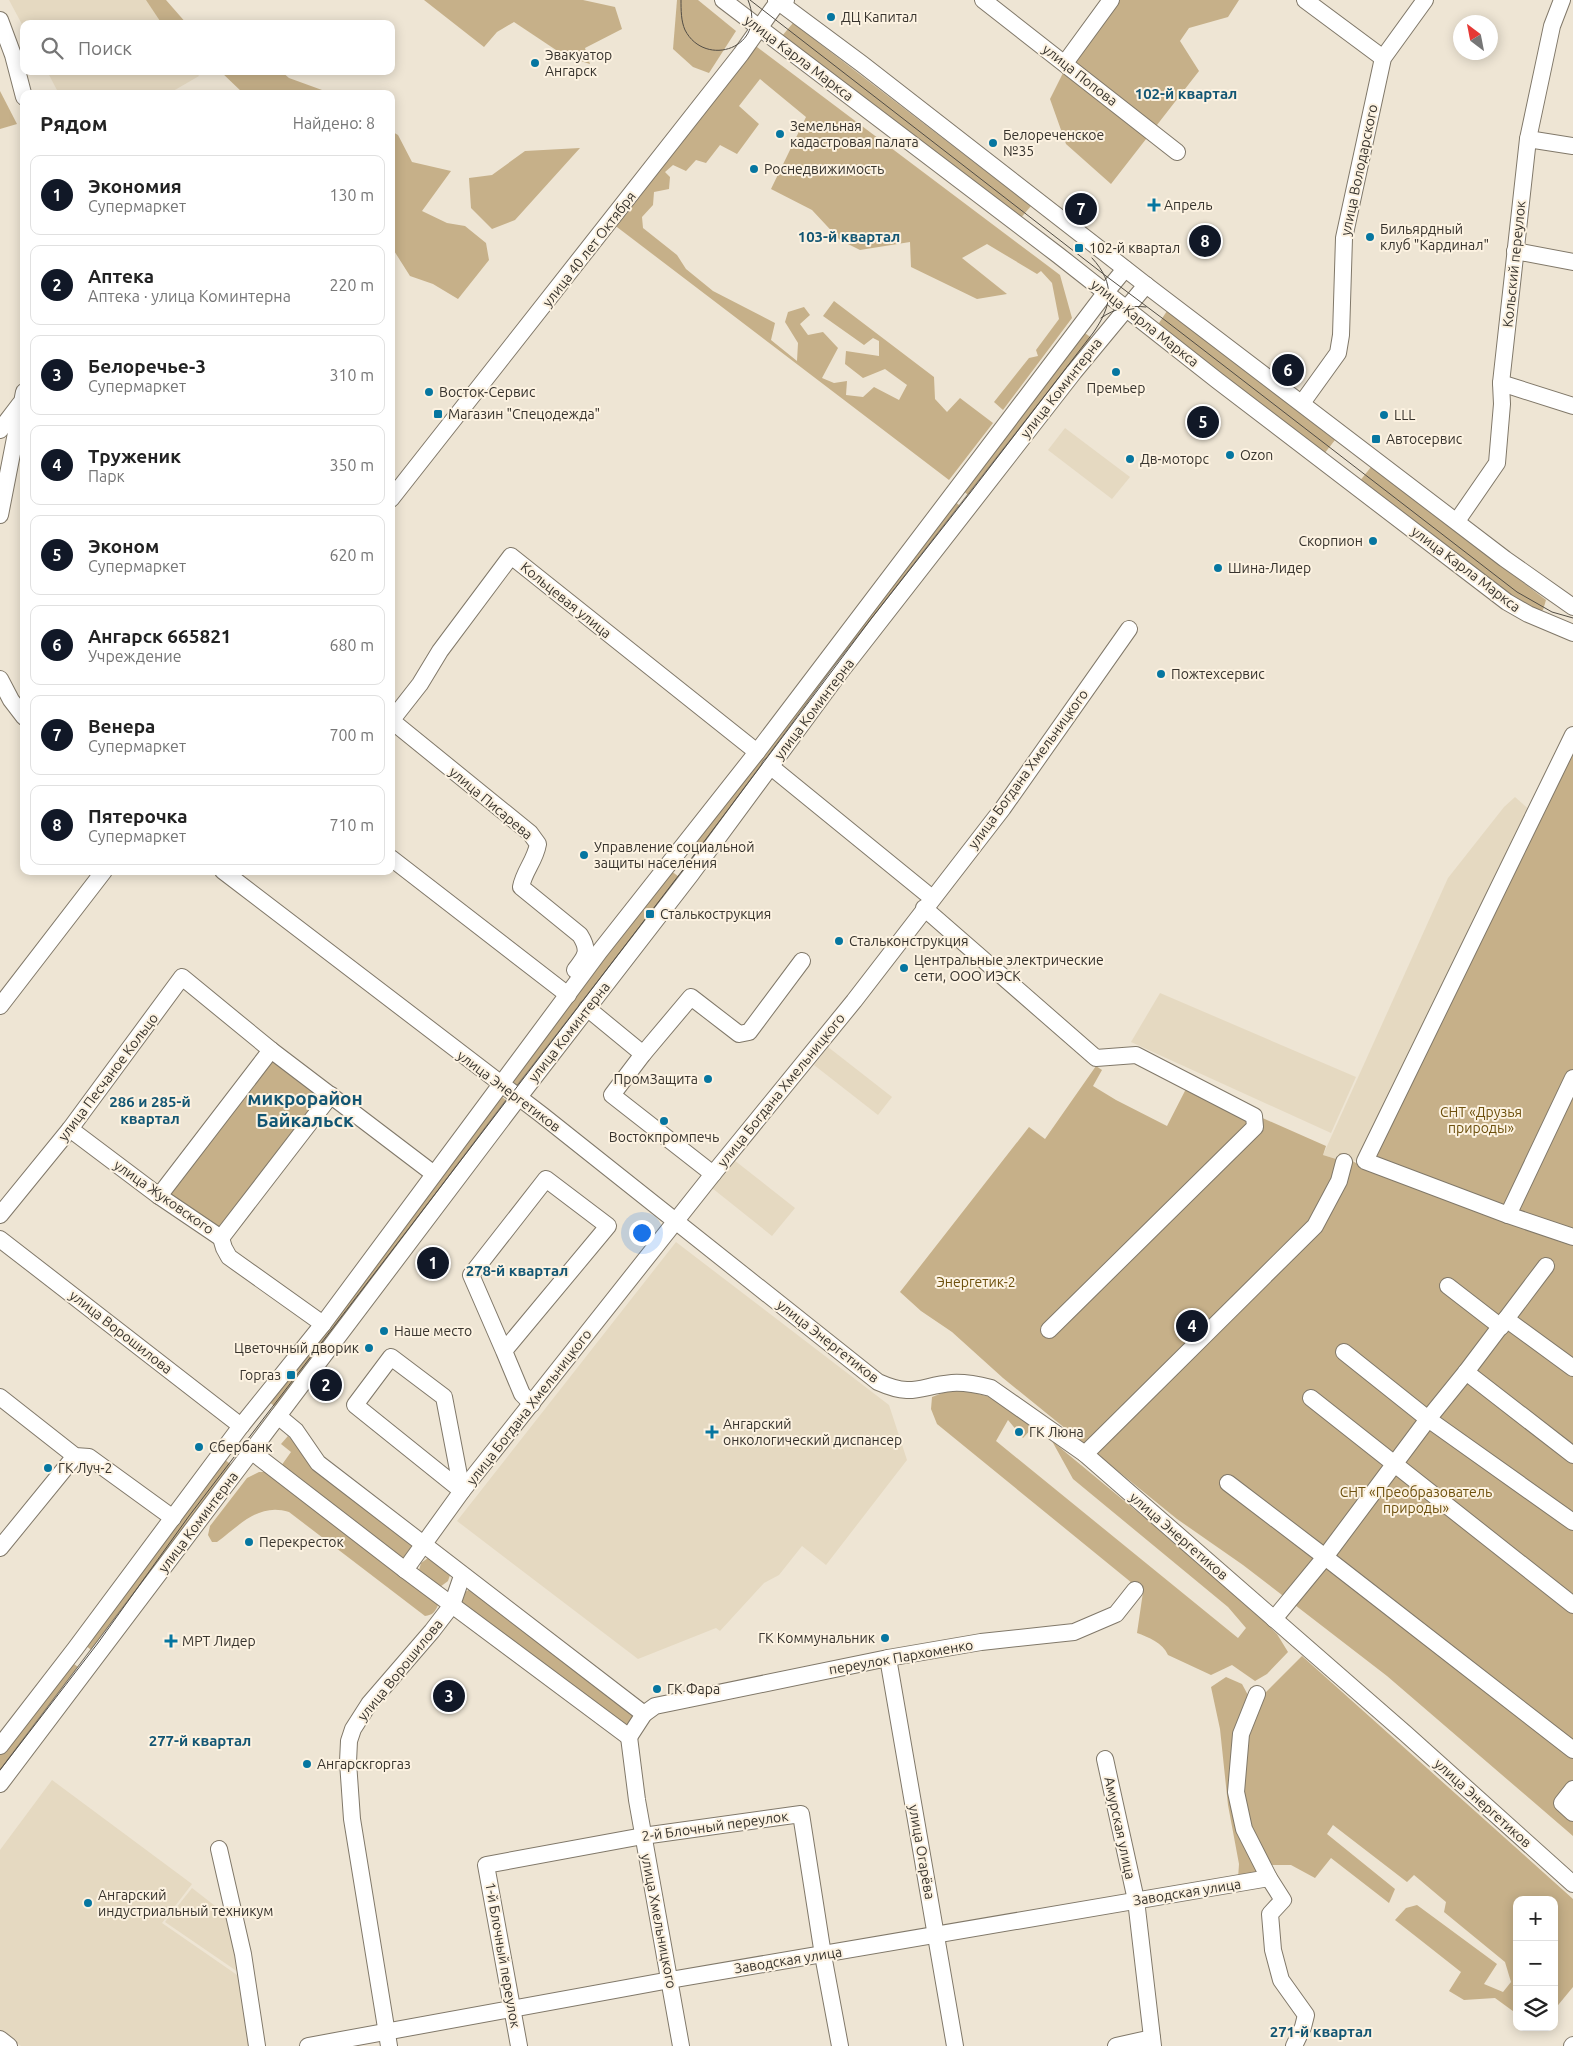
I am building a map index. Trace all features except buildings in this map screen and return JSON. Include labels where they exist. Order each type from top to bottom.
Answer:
[{"type":"street","name":"улица Карла Маркса","points":[[723,0],[1106,292],[1476,578],[1528,614],[1573,633]]},
{"type":"street","name":"улица Попова","points":[[983,0],[1177,152]]},
{"type":"street","points":[[1065,63],[1111,0]]},
{"type":"street","points":[[1305,0],[1383,58]]},
{"type":"street","name":"улица Володарского","points":[[1302,403],[1338,353],[1341,335],[1344,238],[1383,58],[1426,0]]},
{"type":"street","name":"Кольский переулок","points":[[1458,521],[1497,463],[1502,404],[1501,383],[1514,251],[1528,140],[1552,26],[1562,0]]},
{"type":"street","name":"улица 40 лет Октября","points":[[395,494],[741,54],[780,1]]},
{"type":"street","points":[[780,1],[1125,269],[1533,579],[1573,607]]},
{"type":"street","points":[[0,20],[13,55],[22,90]]},
{"type":"street","points":[[1528,140],[1573,146]]},
{"type":"street","points":[[1514,251],[1573,262]]},
{"type":"street","name":"улица Коминтерна","points":[[0,1746],[75,1649],[241,1426],[323,1324],[501,1084],[565,992],[757,752],[1125,269]]},
{"type":"street","name":"улица Коминтерна","points":[[0,1784],[518,1097],[692,873],[770,766],[1074,372],[1146,285]]},
{"type":"street","points":[[1501,383],[1573,406]]},
{"type":"street","points":[[0,430],[20,401]]},
{"type":"street","points":[[0,514],[20,412]]},
{"type":"street","name":"Кольцевая улица","points":[[395,717],[420,684],[440,651],[512,556],[757,752]]},
{"type":"street","points":[[1528,614],[1541,615],[1548,610],[1550,604],[1547,595],[1533,579]]},
{"type":"street","name":"улица Богдана Хмельницкого","points":[[404,1570],[462,1491],[712,1174],[854,1001],[1003,808],[1129,629]]},
{"type":"street","points":[[0,679],[11,700],[20,712]]},
{"type":"street","name":"улица Писарева","points":[[395,723],[530,833],[538,844],[536,857],[521,887],[580,934],[586,944],[586,956],[565,992]]},
{"type":"street","points":[[1573,735],[1365,1161],[1508,1215],[1573,1236]]},
{"type":"street","points":[[770,766],[928,903],[1096,1058],[1136,1055],[1254,1116],[1255,1127],[1048,1330]]},
{"type":"street","points":[[395,861],[565,992]]},
{"type":"street","points":[[0,1006],[101,875]]},
{"type":"street","name":"улица Энергетиков","points":[[228,875],[677,1220],[878,1382],[893,1389],[905,1391],[917,1391],[952,1383],[974,1384],[991,1388],[1085,1454],[1573,1884]]},
{"type":"street","points":[[712,1174],[612,1095],[643,1054],[691,998],[739,1034],[749,1032],[802,962]]},
{"type":"street","name":"улица Песчаное Кольцо","points":[[0,1215],[70,1129],[182,977],[271,1050],[434,1174]]},
{"type":"street","points":[[587,1008],[643,1054]]},
{"type":"street","points":[[159,1196],[271,1050]]},
{"type":"street","points":[[1508,1215],[1573,1078]]},
{"type":"street","points":[[221,1238],[332,1095]]},
{"type":"street","name":"улица Жуковского","points":[[70,1129],[159,1196],[221,1238],[224,1248],[230,1257],[323,1324]]},
{"type":"street","points":[[1085,1454],[1315,1226],[1338,1181],[1344,1162]]},
{"type":"street","points":[[504,1351],[608,1226],[546,1179],[471,1276],[522,1394],[532,1404]]},
{"type":"street","name":"улица Ворошилова","points":[[0,1239],[241,1426]]},
{"type":"street","points":[[1274,1619],[1326,1557],[1428,1419],[1546,1266]]},
{"type":"street","points":[[1448,1286],[1573,1368]]},
{"type":"street","points":[[1344,1352],[1428,1419],[1573,1522]]},
{"type":"street","points":[[391,1357],[444,1397],[462,1491],[355,1406],[391,1357]]},
{"type":"street","points":[[1466,1372],[1573,1455]]},
{"type":"street","points":[[0,1397],[75,1456],[89,1457],[173,1518]]},
{"type":"street","points":[[1310,1398],[1573,1605]]},
{"type":"street","points":[[251,1451],[241,1426],[278,1416],[296,1431],[318,1463],[462,1576],[649,1710],[629,1737],[452,1604],[462,1576]]},
{"type":"street","name":"улица Ворошилова","points":[[251,1451],[404,1570],[452,1604],[432,1631],[369,1704],[353,1729],[349,1741],[348,1762],[352,1819],[388,2039]]},
{"type":"street","points":[[0,1548],[75,1456]]},
{"type":"street","points":[[1228,1484],[1326,1557],[1573,1750]]},
{"type":"street","name":"переулок Пархоменко","points":[[649,1710],[888,1658],[982,1642],[1074,1632],[1116,1614],[1135,1590]]},
{"type":"street","points":[[75,1649],[92,1663]]},
{"type":"street","name":"улица Огарёва","points":[[888,1658],[955,2046]]},
{"type":"street","points":[[1257,1694],[1241,1734],[1236,1792],[1244,1829],[1269,1878],[1283,1900],[1270,1914],[1273,1950],[1281,1980],[1306,2014],[1303,2027],[1294,2046]]},
{"type":"street","name":"улица Хмельницкого","points":[[629,1737],[643,1836],[681,2046]]},
{"type":"street","name":"Амурская улица","points":[[1105,1759],[1136,1900],[1152,2042]]},
{"type":"street","points":[[1573,1788],[1562,1803],[1573,1813]]},
{"type":"street","name":"2-й Блочный переулок","points":[[486,1864],[643,1836],[801,1814],[823,1955],[840,2046]]},
{"type":"street","points":[[219,1849],[243,1954],[257,2046]]},
{"type":"street","name":"1-й Блочный переулок","points":[[486,1864],[519,2046]]},
{"type":"street","name":"Заводская улица","points":[[308,2046],[388,2039],[512,2008],[1269,1878]]},
{"type":"street","points":[[0,2039],[9,2046]]},
{"type":"street","points":[[1116,2046],[1152,2042]]},
{"type":"shaded area","points":[[9,0],[156,0],[168,20],[20,20]]},
{"type":"shaded area","points":[[49,75],[199,76],[175,90],[57,90]]},
{"type":"shaded area","points":[[1065,428],[1130,477],[1112,499],[1048,450]]},
{"type":"shaded area","points":[[1515,797],[1531,811],[1358,1161],[1336,1159],[1323,1155],[1448,878],[1504,807]]},
{"type":"shaded area","points":[[1160,993],[1356,1077],[1331,1133],[1131,1042]]},
{"type":"shaded area","points":[[828,1047],[892,1097],[878,1115],[814,1065]]},
{"type":"shaded area","points":[[734,1160],[795,1208],[772,1236],[712,1188]]},
{"type":"shaded area","name":"Ангарский онкологический диспансер","points":[[676,1242],[889,1405],[907,1460],[826,1565],[802,1546],[779,1575],[764,1583],[720,1631],[716,1628],[638,1659],[457,1521]]},
{"type":"shaded area","name":"Ангарский индустриальный техникум","points":[[52,1780],[192,1884],[162,1923],[240,1977],[250,2046],[21,2046],[0,2030],[0,1850]]},
{"type":"shaded area","points":[[192,1888],[233,1920],[241,1974],[165,1922]]},
{"type":"green space","points":[[146,0],[166,0],[184,20],[159,20]]},
{"type":"green space","points":[[424,0],[583,0],[615,7],[622,29],[585,48],[590,64],[565,56],[514,22],[497,32],[484,47]]},
{"type":"green space","points":[[677,0],[698,0],[736,31],[709,73],[693,67],[673,49]]},
{"type":"green space","points":[[1114,0],[1239,0],[1228,17],[1189,28],[1180,41],[1199,71],[1111,184],[1066,144],[1050,99],[1065,69]]},
{"type":"green space","points":[[793,23],[1031,206],[1019,220],[782,36]]},
{"type":"green space","points":[[753,44],[1060,275],[1072,318],[1003,410],[994,402],[1029,358],[1038,356],[1036,350],[1059,319],[1052,283],[1041,271],[1037,274],[987,244],[962,258],[1007,294],[977,299],[911,267],[910,242],[860,250],[840,240],[812,210],[771,189],[806,117],[760,79],[739,106],[759,124],[737,154],[720,145],[706,163],[696,160],[686,171],[673,165],[665,172],[670,177],[669,189],[654,192],[653,205],[642,217],[643,228],[677,255],[686,269],[713,291],[775,323],[771,340],[797,361],[798,343],[785,322],[788,312],[804,307],[810,315],[800,324],[808,335],[823,332],[838,348],[822,378],[834,383],[847,381],[846,395],[863,397],[874,387],[899,400],[907,385],[885,369],[863,378],[845,364],[846,351],[879,356],[879,341],[873,338],[864,345],[823,316],[834,301],[934,377],[935,399],[947,412],[960,398],[993,423],[949,480],[613,224]]},
{"type":"green space","points":[[224,75],[286,75],[322,90],[240,90]]},
{"type":"green space","points":[[0,91],[17,124],[0,129]]},
{"type":"green space","points":[[395,133],[398,135],[412,162],[451,171],[422,211],[447,223],[465,226],[486,243],[489,260],[458,299],[433,284],[410,276],[395,252]]},
{"type":"green space","points":[[580,148],[515,220],[492,229],[471,208],[469,178],[492,175],[525,151]]},
{"type":"green space","points":[[1167,311],[1335,440],[1324,454],[1157,326]]},
{"type":"green space","points":[[1082,331],[1093,339],[972,498],[962,490]]},
{"type":"green space","points":[[1371,467],[1546,600],[1543,610],[1536,613],[1528,610],[1359,482]]},
{"type":"green space","points":[[954,501],[964,509],[697,857],[688,850]]},
{"type":"green space","points":[[1573,734],[1573,1836],[1387,1676],[1243,1565],[1177,1519],[1003,1378],[952,1332],[921,1311],[900,1292],[1029,1127],[1045,1139],[1096,1066],[1102,1070],[1093,1086],[1167,1126],[1188,1085],[1326,1146],[1323,1155],[1336,1159],[1340,1153],[1359,1165]]},
{"type":"green space","points":[[671,871],[682,879],[520,1090],[510,1082]]},
{"type":"green space","points":[[271,1050],[331,1095],[221,1238],[160,1195]]},
{"type":"green space","points":[[501,1096],[510,1104],[278,1409],[268,1401]]},
{"type":"green space","points":[[955,1388],[998,1399],[1035,1425],[1023,1438],[1008,1420],[996,1441],[1238,1638],[1246,1628],[1228,1607],[1073,1479],[1052,1441],[1233,1591],[1277,1634],[1288,1652],[1267,1674],[1255,1681],[1232,1665],[1211,1675],[1168,1655],[1159,1644],[1137,1633],[1143,1592],[937,1424],[931,1409],[932,1397]]},
{"type":"green space","points":[[288,1436],[411,1543],[411,1556],[398,1559],[281,1466],[291,1452],[281,1444]]},
{"type":"green space","points":[[224,1459],[234,1467],[94,1652],[85,1645]]},
{"type":"green space","points":[[259,1472],[266,1472],[436,1600],[438,1605],[435,1611],[425,1616],[289,1512],[268,1510],[259,1513],[250,1517],[217,1542],[212,1542],[208,1535],[210,1526],[247,1478]]},
{"type":"green space","points":[[428,1558],[450,1575],[448,1581],[440,1587],[419,1570],[421,1563]]},
{"type":"green space","points":[[470,1589],[630,1709],[636,1723],[626,1729],[461,1604],[462,1594]]},
{"type":"green space","points":[[1302,1656],[1573,1899],[1573,1987],[1558,2005],[1558,1896],[1513,1896],[1513,2011],[1495,1998],[1464,2000],[1449,1991],[1461,1972],[1395,1920],[1406,1908],[1417,1905],[1497,1964],[1484,1984],[1503,1992],[1511,1982],[1505,1962],[1444,1912],[1446,1902],[1414,1875],[1407,1882],[1333,1825],[1327,1834],[1395,1889],[1389,1903],[1331,1858],[1315,1878],[1291,1865],[1270,1865],[1257,1875],[1238,1879],[1239,1864],[1228,1805],[1220,1729],[1211,1687],[1226,1677],[1242,1684],[1249,1697],[1257,1701]]},
{"type":"green space","points":[[71,1662],[81,1669],[0,1776],[0,1755]]},
{"type":"tram line","points":[[681,0],[682,19],[685,30],[694,42],[706,49],[719,50],[731,48],[742,41],[749,30],[752,17],[748,0]]},
{"type":"tram line","points":[[750,0],[1517,592],[1552,612],[1573,618]]},
{"type":"tram line","points":[[0,1770],[98,1643],[189,1516],[682,871],[871,619],[1093,333],[1104,314],[1109,295],[1105,277],[1092,258]]},
{"type":"tram line","points":[[1101,318],[1123,308],[1134,306],[1146,307]]},
{"type":"place","name":"ДЦ Капитал","points":[[831,17]]},
{"type":"place","name":"Эвакуатор Ангарск","points":[[535,63]]},
{"type":"place","name":"Земельная кадастровая палата","points":[[780,134]]},
{"type":"place","name":"Белореченское №35","points":[[993,143]]},
{"type":"place","name":"Роснедвижимость","points":[[754,169]]},
{"type":"place","name":"Апрель","points":[[1154,205]]},
{"type":"place","name":"Венера","points":[[1081,209]]},
{"type":"place","name":"Бильярдный клуб \"Кардинал\"","points":[[1370,237]]},
{"type":"place","name":"Пятерочка","points":[[1205,241]]},
{"type":"place","name":"102-й квартал","points":[[1079,248]]},
{"type":"place","name":"Ангарск 665821","points":[[1288,370]]},
{"type":"place","name":"Премьер","points":[[1116,372]]},
{"type":"place","name":"Восток-Сервис","points":[[429,392]]},
{"type":"place","name":"Магазин \"Спецодежда\"","points":[[438,414]]},
{"type":"place","name":"LLL","points":[[1384,415]]},
{"type":"place","name":"Эконом","points":[[1203,422]]},
{"type":"place","name":"Автосервис","points":[[1376,439]]},
{"type":"place","name":"Ozon","points":[[1230,455]]},
{"type":"place","name":"Дв-моторс","points":[[1130,459]]},
{"type":"place","name":"Скорпион","points":[[1373,541]]},
{"type":"place","name":"Шина-Лидер","points":[[1218,568]]},
{"type":"place","name":"Пожтехсервис","points":[[1161,674]]},
{"type":"place","name":"Управление социальной защиты населения","points":[[584,855]]},
{"type":"place","name":"Сталькострукция","points":[[650,914]]},
{"type":"place","name":"Стальконструкция","points":[[839,941]]},
{"type":"place","name":"Центральные электрические сети, ООО ИЭСК","points":[[904,968]]},
{"type":"place","name":"ПромЗащита","points":[[708,1079]]},
{"type":"place","name":"Востокпромпечь","points":[[664,1121]]},
{"type":"place","name":"Экономия","points":[[433,1263]]},
{"type":"place","name":"Труженик","points":[[1192,1326]]},
{"type":"place","name":"Наше место","points":[[384,1331]]},
{"type":"place","name":"Цветочный дворик","points":[[369,1348]]},
{"type":"place","name":"Горгаз","points":[[291,1375]]},
{"type":"place","name":"Аптека","points":[[326,1385]]},
{"type":"place","name":"Ангарский онкологический диспансер","points":[[712,1432]]},
{"type":"place","name":"ГК Люна","points":[[1019,1432]]},
{"type":"place","name":"Сбербанк","points":[[199,1447]]},
{"type":"place","name":"ГК Луч-2","points":[[48,1468]]},
{"type":"place","name":"Перекресток","points":[[249,1542]]},
{"type":"place","name":"ГК Коммунальник","points":[[885,1638]]},
{"type":"place","name":"МРТ Лидер","points":[[171,1641]]},
{"type":"place","name":"ГК Фара","points":[[657,1689]]},
{"type":"place","name":"Белоречье-3","points":[[449,1696]]},
{"type":"place","name":"Ангарскгоргаз","points":[[307,1764]]},
{"type":"place","name":"Ангарский индустриальный техникум","points":[[88,1903]]},
{"type":"district","name":"102-й квартал","points":[[1186,94]]},
{"type":"district","name":"103-й квартал","points":[[849,237]]},
{"type":"district","name":"микрорайон Байкальск","points":[[305,1109]]},
{"type":"district","name":"286 и 285-й квартал","points":[[150,1110]]},
{"type":"district","name":"278-й квартал","points":[[517,1271]]},
{"type":"district","name":"277-й квартал","points":[[200,1741]]},
{"type":"district","name":"271-й квартал","points":[[1321,2032]]},
{"type":"park label","name":"СНТ «Друзья природы»","points":[[1481,1120]]},
{"type":"park label","name":"Энергетик-2","points":[[976,1282]]},
{"type":"park label","name":"СНТ «Преобразователь природы»","points":[[1416,1500]]}]
